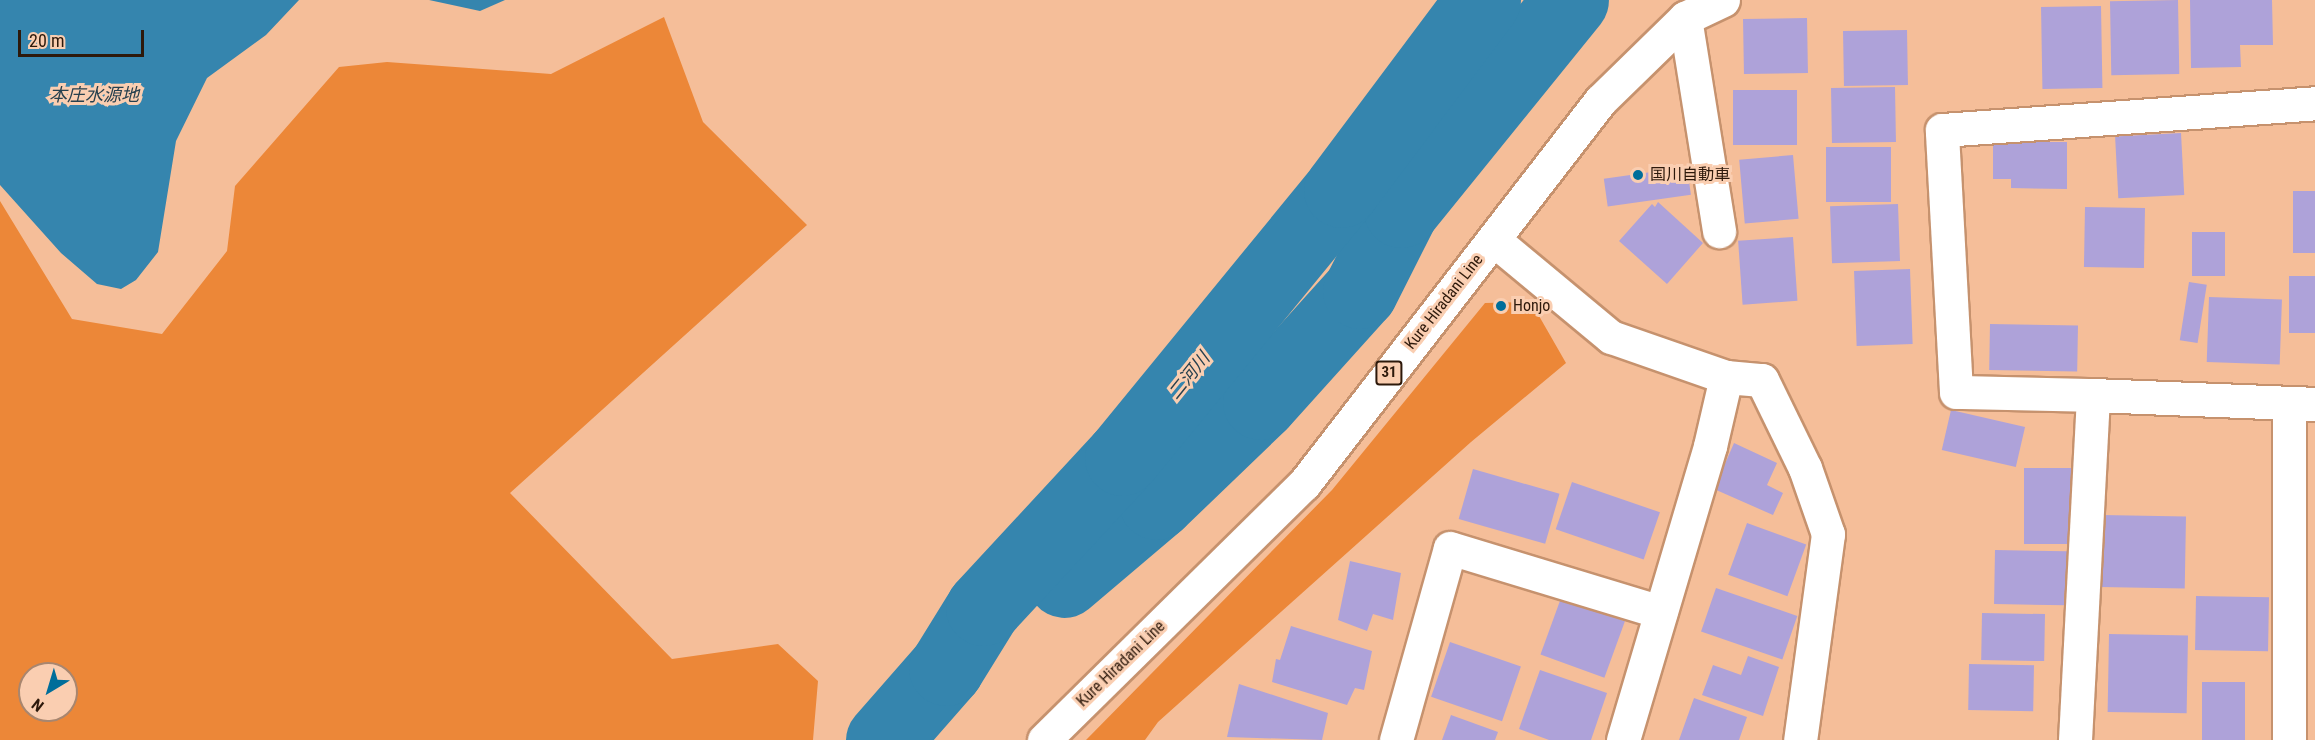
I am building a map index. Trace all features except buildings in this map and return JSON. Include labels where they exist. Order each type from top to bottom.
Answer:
[{"type":"street","name":"Kure Hiradani Line","points":[[1044,740],[1304,484],[1600,101],[1685,18],[1723,0]]},
{"type":"street","points":[[1685,18],[1719,231]]},
{"type":"street","points":[[2289,740],[2302,644],[2302,404],[1956,392],[1942,130],[2315,103]]},
{"type":"street","points":[[1494,240],[1611,337],[1726,377],[1762,380],[1805,468],[1828,534],[1800,740]]},
{"type":"street","points":[[1623,740],[1726,377]]},
{"type":"street","points":[[2074,740],[2093,395]]},
{"type":"street","points":[[1396,740],[1450,548],[1660,612]]},
{"type":"shaded area","points":[[664,17],[703,122],[807,225],[510,493],[672,659],[778,644],[818,681],[813,740],[0,740],[0,201],[72,319],[162,334],[227,251],[235,186],[339,67],[387,62],[551,74]]},
{"type":"shaded area","points":[[1531,302],[1566,363],[1471,442],[1158,722],[1145,740],[1086,740],[1332,490],[1485,303]]},
{"type":"water","name":"本庄水源地","points":[[0,0],[299,0],[266,35],[207,78],[176,141],[158,252],[136,280],[121,289],[97,284],[61,253],[0,185]]},
{"type":"water","points":[[429,0],[505,0],[480,11]]},
{"type":"waterway","name":"二河川","points":[[883,740],[946,668],[983,608],[1122,458],[1341,190],[1483,0]]},
{"type":"waterway","points":[[1064,580],[1156,502],[1260,402],[1360,291],[1401,210],[1571,0]]},
{"type":"place","name":"国川自動車","points":[[1638,175]]},
{"type":"place","name":"Honjo","points":[[1501,306]]}]
